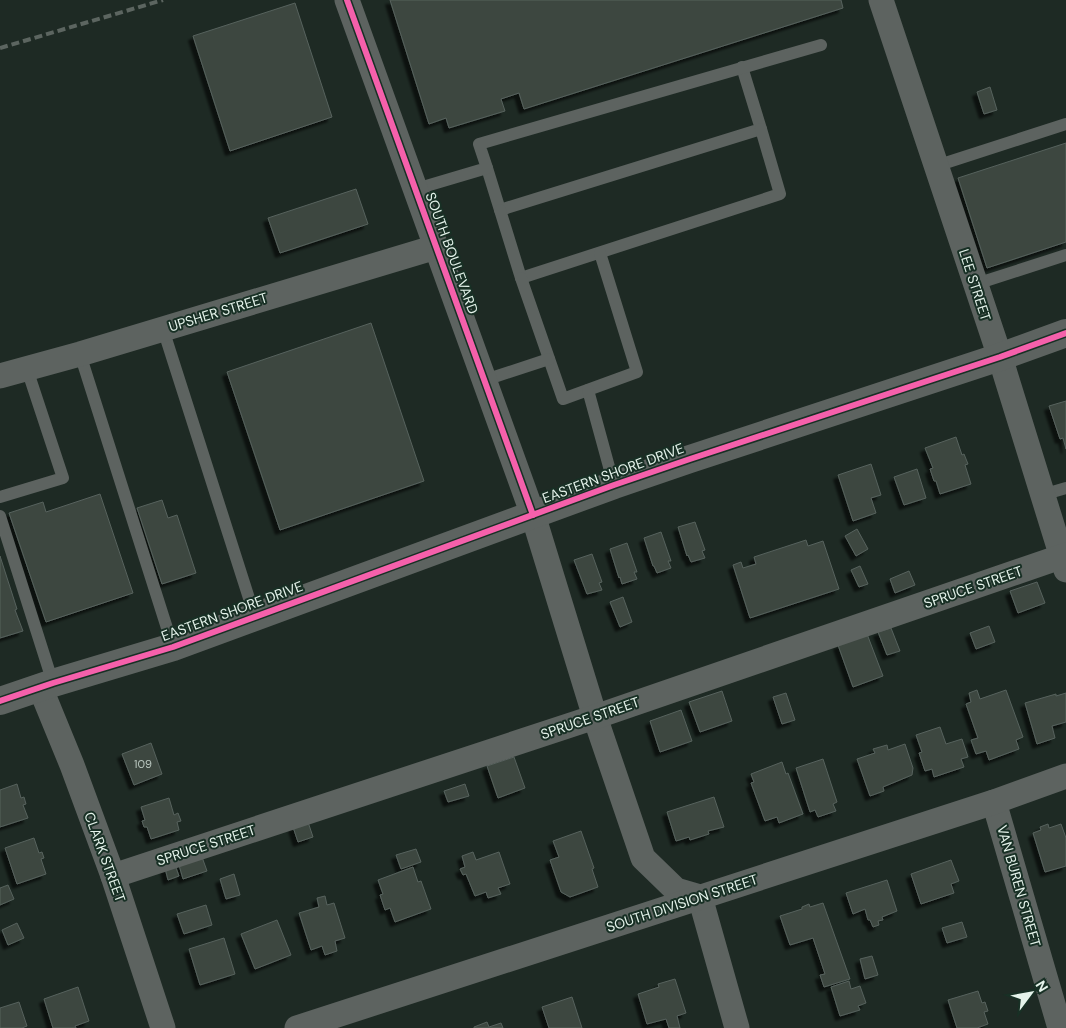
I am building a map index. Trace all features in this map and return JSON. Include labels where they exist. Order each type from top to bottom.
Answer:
[{"type":"street","name":"SOUTH BOULEVARD","points":[[347,0],[533,515],[595,717],[643,858],[676,890],[700,896]]},
{"type":"street","name":"LEE STREET","points":[[881,0],[1000,357],[1064,560]]},
{"type":"street","name":"UPSHER STREET","points":[[0,376],[80,354],[436,247]]},
{"type":"street","name":"EASTERN SHORE DRIVE","points":[[0,701],[172,647],[690,459],[1000,357],[1066,333]]},
{"type":"street","name":"SPRUCE STREET","points":[[113,876],[1064,560]]},
{"type":"street","name":"CLARK STREET","points":[[47,685],[72,765],[113,876],[163,1028]]},
{"type":"street","name":"SOUTH DIVISION STREET","points":[[297,1028],[994,802],[1066,776]]},
{"type":"street","name":"VAN BUREN STREET","points":[[994,802],[1060,1028]]},
{"type":"street","points":[[700,896],[737,1028]]},
{"type":"lane","points":[[600,253],[637,372],[563,399],[521,278],[479,144],[821,44]]},
{"type":"lane","points":[[521,278],[780,194],[742,67]]},
{"type":"lane","points":[[936,166],[1066,124]]},
{"type":"lane","points":[[500,210],[761,129]]},
{"type":"lane","points":[[416,189],[487,168]]},
{"type":"lane","points":[[976,284],[1066,255]]},
{"type":"lane","points":[[163,329],[254,617]]},
{"type":"lane","points":[[80,354],[172,647]]},
{"type":"lane","points":[[484,380],[549,359]]},
{"type":"lane","points":[[0,497],[63,478],[27,369]]},
{"type":"lane","points":[[588,390],[614,486]]},
{"type":"lane","points":[[1042,495],[1066,488]]},
{"type":"lane","points":[[0,516],[47,685]]},
{"type":"building","points":[[390,0],[841,0],[843,8],[524,109],[519,93],[501,99],[505,111],[449,128],[446,118],[429,124]]},
{"type":"building","points":[[295,3],[332,117],[230,151],[193,36]]},
{"type":"building","points":[[990,87],[997,110],[984,114],[977,92]]},
{"type":"building","points":[[1066,143],[1066,242],[987,268],[958,178]]},
{"type":"building","points":[[356,189],[368,224],[280,253],[268,218]]},
{"type":"building","points":[[371,323],[424,481],[280,530],[227,372]]},
{"type":"building","points":[[1066,401],[1066,449],[1063,438],[1060,439],[1049,406]]},
{"type":"building","points":[[956,437],[962,455],[964,454],[968,464],[965,465],[971,484],[940,494],[930,469],[933,468],[925,448]]},
{"type":"building","points":[[871,464],[881,495],[871,498],[876,513],[853,521],[838,475]]},
{"type":"building","points":[[917,469],[926,498],[904,505],[894,477]]},
{"type":"building","points":[[100,494],[133,593],[46,622],[9,513],[43,502],[46,512]]},
{"type":"building","points":[[162,500],[168,518],[177,515],[196,573],[162,584],[137,508]]},
{"type":"building","points":[[695,522],[705,550],[702,551],[705,558],[691,562],[687,556],[678,527]]},
{"type":"building","points":[[857,529],[868,549],[856,556],[845,536]]},
{"type":"building","points":[[661,532],[671,561],[668,561],[671,568],[657,573],[644,538]]},
{"type":"building","points":[[806,540],[808,546],[823,541],[839,589],[750,618],[733,565],[741,562],[743,568],[756,564],[754,557]]},
{"type":"building","points":[[627,543],[637,572],[634,572],[637,579],[622,584],[610,549]]},
{"type":"building","points":[[592,554],[602,582],[599,583],[602,590],[587,594],[574,560]]},
{"type":"building","points":[[0,556],[23,631],[0,638]]},
{"type":"building","points":[[860,566],[868,584],[859,587],[851,570]]},
{"type":"building","points":[[909,571],[915,585],[895,593],[890,579]]},
{"type":"building","points":[[1037,582],[1045,603],[1018,613],[1010,591]]},
{"type":"building","points":[[623,597],[632,622],[620,627],[610,602]]},
{"type":"building","points":[[989,626],[995,642],[976,649],[970,633]]},
{"type":"building","points":[[891,628],[900,651],[887,655],[878,632]]},
{"type":"building","points":[[867,634],[883,676],[853,687],[838,645]]},
{"type":"building","points":[[977,690],[980,699],[1006,690],[1023,737],[1016,740],[1019,749],[989,760],[986,751],[976,754],[971,740],[978,738],[966,704],[971,702],[969,693]]},
{"type":"building","points":[[722,691],[732,721],[700,732],[689,702]]},
{"type":"building","points":[[786,693],[795,720],[782,724],[773,697]]},
{"type":"building","points":[[1066,693],[1066,722],[1052,726],[1055,738],[1037,744],[1025,703]]},
{"type":"building","points":[[681,710],[692,741],[660,752],[650,721]]},
{"type":"building","points":[[940,727],[946,744],[962,739],[968,757],[961,759],[964,767],[934,777],[932,769],[925,771],[919,753],[922,752],[916,735]]},
{"type":"building","points":[[151,743],[162,774],[134,785],[122,754]]},
{"type":"building","points":[[905,744],[913,768],[912,775],[883,787],[884,791],[870,796],[857,759],[875,753],[873,749],[887,745],[888,750]]},
{"type":"building","points":[[514,757],[525,788],[498,798],[487,766]]},
{"type":"building","points":[[823,759],[837,802],[833,804],[836,811],[818,817],[815,810],[810,812],[796,768]]},
{"type":"building","points":[[782,762],[803,814],[779,823],[777,817],[765,821],[751,783],[754,782],[751,774]]},
{"type":"building","points":[[17,784],[21,798],[24,797],[26,804],[23,805],[28,818],[0,827],[0,790]]},
{"type":"building","points":[[465,784],[469,796],[448,802],[444,791]]},
{"type":"building","points":[[714,797],[724,827],[708,831],[709,834],[690,840],[689,837],[676,841],[667,812]]},
{"type":"building","points":[[169,798],[174,815],[178,813],[181,821],[177,822],[179,830],[151,839],[147,827],[144,827],[142,821],[145,820],[141,807]]},
{"type":"building","points":[[308,822],[313,837],[298,842],[293,827]]},
{"type":"building","points":[[1048,824],[1049,828],[1061,824],[1066,838],[1066,866],[1045,872],[1033,833],[1041,830],[1040,827]]},
{"type":"building","points":[[581,831],[594,868],[592,869],[598,887],[570,897],[561,892],[550,860],[559,857],[553,841]]},
{"type":"building","points":[[34,838],[39,853],[42,852],[44,858],[41,859],[46,874],[17,884],[5,848]]},
{"type":"building","points":[[416,849],[421,862],[401,869],[396,855]]},
{"type":"building","points":[[473,852],[476,860],[499,852],[510,884],[498,888],[501,894],[488,898],[486,892],[475,896],[466,874],[463,875],[460,869],[465,867],[462,856]]},
{"type":"building","points":[[202,857],[207,871],[183,879],[179,865]]},
{"type":"building","points":[[951,860],[959,881],[951,884],[954,893],[921,904],[911,874]]},
{"type":"building","points":[[175,865],[179,876],[168,880],[165,868]]},
{"type":"building","points":[[413,867],[418,882],[421,881],[431,909],[395,922],[390,908],[385,910],[380,895],[383,894],[378,880]]},
{"type":"building","points":[[234,874],[240,895],[226,899],[220,879]]},
{"type":"building","points":[[887,880],[897,911],[882,917],[883,920],[878,921],[879,925],[873,927],[870,920],[868,920],[865,909],[853,914],[846,893]]},
{"type":"building","points":[[8,885],[14,899],[0,905],[0,888]]},
{"type":"building","points":[[325,896],[327,905],[334,903],[345,938],[335,941],[337,951],[325,955],[322,946],[311,950],[299,913],[319,907],[317,898]]},
{"type":"building","points":[[823,903],[850,979],[824,987],[820,975],[825,974],[813,938],[790,945],[780,916],[802,909],[802,907],[809,904],[810,907]]},
{"type":"building","points":[[206,905],[212,925],[184,934],[177,914]]},
{"type":"building","points":[[277,920],[291,955],[255,969],[241,934]]},
{"type":"building","points":[[962,922],[967,937],[947,943],[942,928]]},
{"type":"building","points":[[17,923],[24,938],[8,945],[2,930]]},
{"type":"building","points":[[224,938],[235,974],[200,985],[189,949]]},
{"type":"building","points":[[872,956],[878,975],[865,979],[860,959]]},
{"type":"building","points":[[675,979],[686,1013],[677,1016],[680,1028],[669,1028],[666,1019],[647,1024],[638,994],[659,987],[658,984]]},
{"type":"building","points":[[849,981],[851,989],[860,986],[866,1003],[858,1006],[860,1010],[840,1016],[831,987]]},
{"type":"building","points":[[78,987],[89,1021],[75,1026],[76,1028],[53,1028],[44,999]]},
{"type":"building","points":[[978,991],[982,1003],[985,1002],[988,1011],[984,1012],[988,1024],[977,1028],[957,1028],[948,1000]]},
{"type":"building","points":[[572,997],[582,1028],[549,1028],[542,1007]]},
{"type":"building","points":[[19,1002],[27,1026],[22,1028],[0,1028],[0,1008]]},
{"type":"building","points":[[487,1022],[489,1027],[501,1023],[503,1028],[474,1028]]},
{"type":"railway","points":[[0,48],[163,0]]},
{"type":"cycle path","points":[[347,0],[533,515]]},
{"type":"cycle path","points":[[0,701],[173,647],[614,485],[1000,357],[1066,333]]}]
